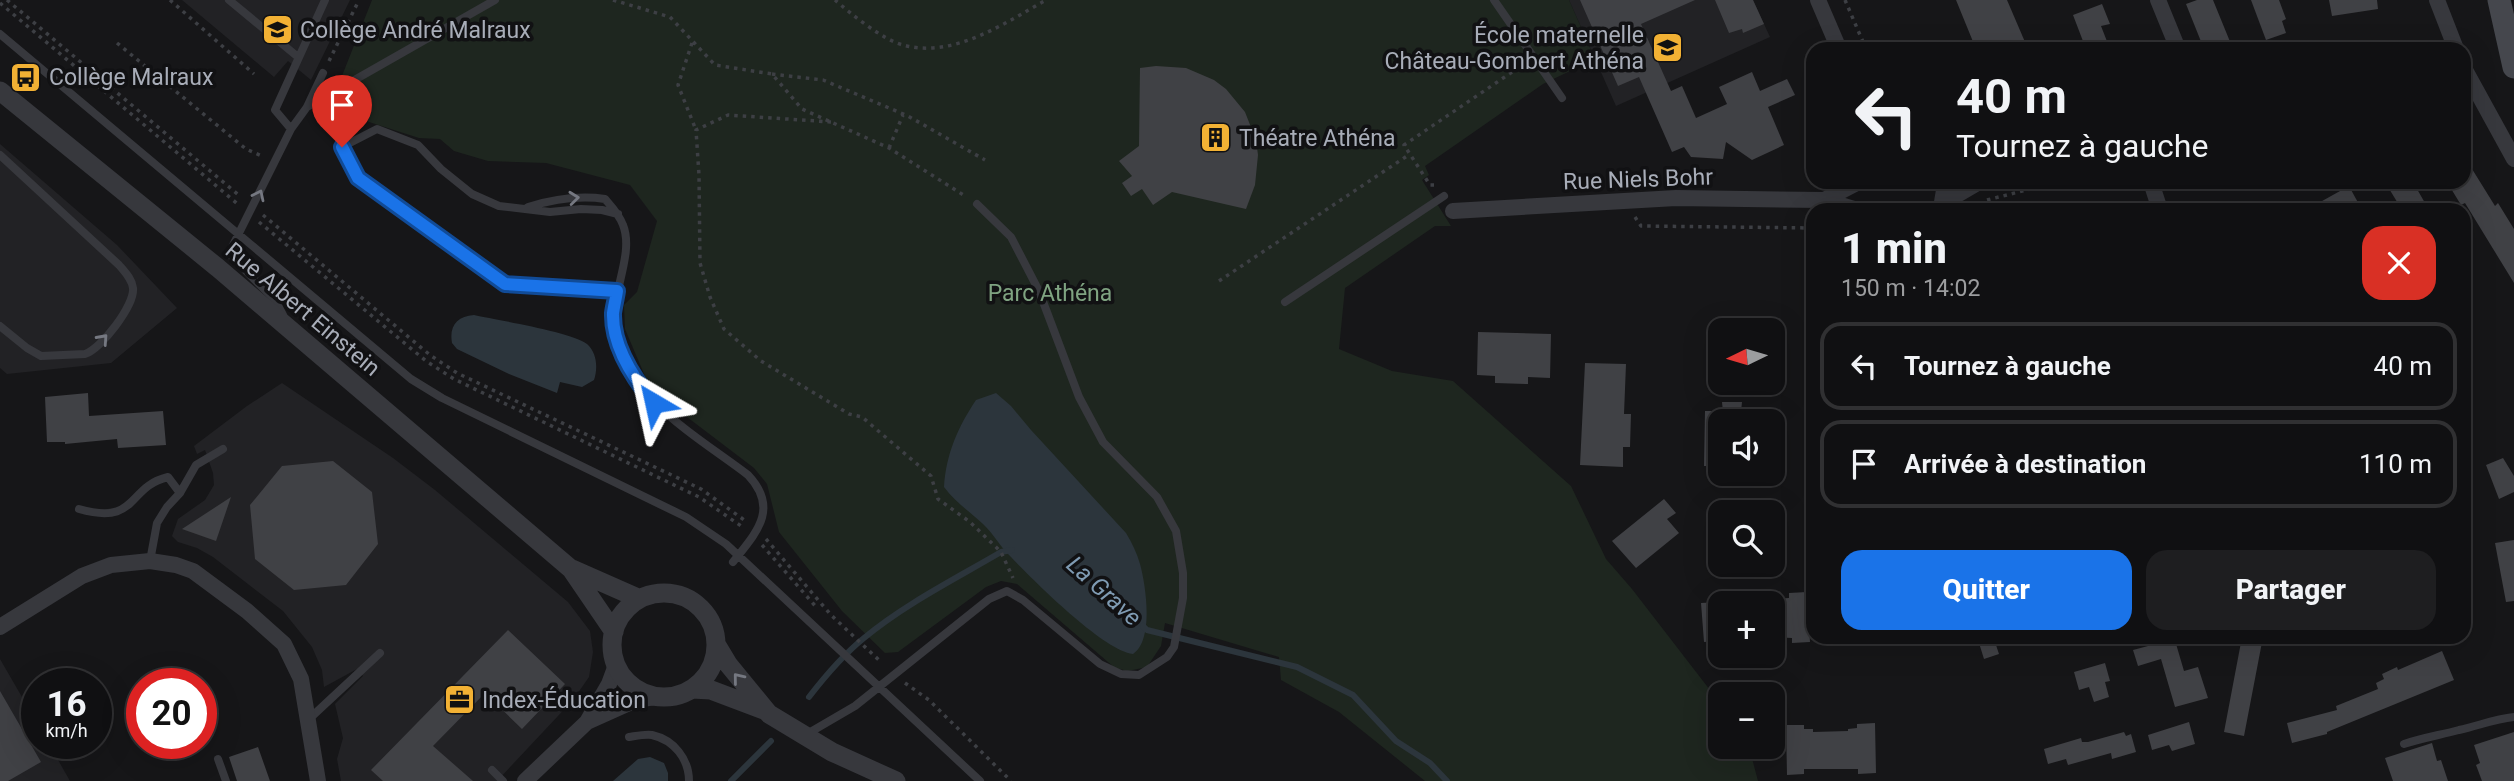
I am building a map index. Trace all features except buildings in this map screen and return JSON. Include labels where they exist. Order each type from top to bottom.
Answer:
[{"type":"main road","points":[[2499,0],[2514,67]]},
{"type":"street","points":[[1818,0],[1836,42]]},
{"type":"street","points":[[2158,0],[2175,42]]},
{"type":"street","points":[[2437,0],[2452,42]]},
{"type":"street","points":[[2471,81],[2514,159]]},
{"type":"street","name":"Rue Albert Einstein","points":[[0,91],[218,268],[571,569],[614,632]]},
{"type":"street","name":"Rue Niels Bohr","points":[[1824,200],[1845,189]]},
{"type":"street","points":[[1948,203],[1969,189]]},
{"type":"street","name":"Rue Niels Bohr","points":[[1453,211],[1676,198],[1824,200],[1834,203]]},
{"type":"street","points":[[0,627],[82,576],[111,565],[150,561],[176,565],[206,579],[284,644],[301,679],[318,781]]},
{"type":"street","name":"Rue Albert Einstein","points":[[571,569],[639,599]]},
{"type":"street","points":[[692,690],[705,677],[714,662],[716,644],[713,627],[705,612],[692,601],[667,593],[639,599],[619,618],[612,648],[616,665],[625,680],[639,691],[668,697],[692,690],[711,691],[764,710],[832,752],[896,781]]},
{"type":"street","points":[[716,644],[764,710]]},
{"type":"street","points":[[525,781],[587,722],[609,684],[616,665]]},
{"type":"street","points":[[587,722],[636,700],[655,696]]},
{"type":"lane","points":[[229,0],[298,57]]},
{"type":"lane","points":[[291,129],[275,110],[325,0]]},
{"type":"lane","points":[[307,107],[495,0]]},
{"type":"lane","points":[[1494,0],[1562,98]]},
{"type":"lane","points":[[0,34],[411,379],[442,398],[686,517],[726,544],[735,559],[815,627],[980,781]]},
{"type":"lane","points":[[293,333],[275,300],[232,257],[232,247],[291,129],[307,107],[323,73]]},
{"type":"lane","points":[[617,291],[505,284],[358,178],[342,147],[377,129],[418,145],[441,169],[472,194],[499,206],[524,208],[583,196],[605,199],[625,227],[626,243],[613,313],[615,332],[634,377],[654,403],[748,475],[757,484],[763,498],[764,513],[758,530],[735,559]]},
{"type":"lane","points":[[0,155],[119,265],[131,281],[133,291],[131,302],[114,328],[91,352],[41,356],[0,327]]},
{"type":"lane","points":[[1285,302],[1444,197]]},
{"type":"lane","points":[[804,736],[855,706],[1001,592],[1007,591],[1023,600],[1100,664],[1121,674],[1139,675],[1153,668],[1167,657],[1174,647],[1180,621],[1184,573],[1176,531],[1157,497],[1103,442],[1079,397],[1039,291],[1011,237],[977,204]]},
{"type":"lane","points":[[150,561],[157,523],[167,507],[180,493],[196,465],[223,449]]},
{"type":"lane","points":[[79,509],[100,515],[120,512],[160,479],[168,477],[180,493]]},
{"type":"lane","points":[[308,720],[380,653]]},
{"type":"lane","points":[[2404,744],[2429,735],[2514,717]]},
{"type":"lane","points":[[629,737],[650,734],[667,741],[684,757],[689,781]]},
{"type":"lane","points":[[218,759],[226,781]]},
{"type":"lane","points":[[492,770],[503,781]]},
{"type":"path","points":[[7,0],[247,202]]},
{"type":"path","points":[[170,0],[254,74]]},
{"type":"path","points":[[323,73],[359,0]]},
{"type":"path","points":[[613,0],[670,17],[715,65],[823,80],[903,115],[985,160]]},
{"type":"path","points":[[835,0],[859,20],[901,45],[922,48],[973,38],[1046,0]]},
{"type":"path","points":[[1845,0],[1863,42]]},
{"type":"path","points":[[0,4],[245,211]]},
{"type":"path","points":[[692,42],[678,85],[696,130],[700,263],[710,297],[724,329],[761,361],[849,414],[862,417],[931,476],[938,499],[970,522],[1000,552],[1023,600]]},
{"type":"path","points":[[117,43],[246,149],[268,159]]},
{"type":"path","points":[[1436,185],[1430,185],[1405,145],[1534,57]]},
{"type":"path","points":[[772,74],[802,109],[889,149],[977,204]]},
{"type":"path","points":[[696,130],[728,115],[831,122]]},
{"type":"path","points":[[889,149],[903,115]]},
{"type":"path","points":[[1219,281],[1410,155]]},
{"type":"path","points":[[1982,201],[2030,189]]},
{"type":"path","points":[[1625,200],[1641,226],[1806,228]]},
{"type":"path","points":[[260,213],[457,373],[701,489],[758,530],[829,617]]},
{"type":"path","points":[[254,218],[426,361],[454,379],[699,497],[747,531]]},
{"type":"path","points":[[763,545],[829,617],[881,662]]},
{"type":"path","points":[[876,665],[929,700],[1011,781]]},
{"type":"shaded area","name":"Collège André Malraux","points":[[182,0],[350,0],[311,80],[288,61],[274,77]]},
{"type":"shaded area","name":"École maternelle Château-Gombert Athéna","points":[[1569,0],[1753,0],[1770,37],[1616,106]]},
{"type":"shaded area","points":[[0,144],[117,245],[177,308],[111,363],[7,374],[0,368]]},
{"type":"shaded area","points":[[282,383],[393,458],[435,490],[568,602],[590,631],[593,652],[589,677],[573,700],[497,781],[341,781],[337,759],[343,738],[335,704],[363,676],[357,669],[324,687],[322,670],[312,647],[283,611],[213,557],[178,542],[172,536],[178,519],[205,500],[214,485],[205,450],[197,454],[194,446]]},
{"type":"shaded area","points":[[0,659],[21,695],[21,759],[58,759],[70,781],[0,781]]},
{"type":"green space","name":"Parc Athéna","points":[[372,0],[1569,0],[1595,59],[1543,84],[1425,166],[1429,175],[1422,180],[1451,226],[1435,226],[1345,288],[1339,349],[1392,371],[1453,381],[1571,486],[1606,559],[1708,687],[1708,759],[1752,759],[1758,781],[1425,781],[1339,712],[1281,680],[1279,657],[1165,623],[1161,646],[1147,667],[1128,671],[1115,668],[1017,584],[1001,581],[986,587],[898,652],[885,653],[842,611],[779,532],[767,484],[754,468],[662,398],[647,381],[625,329],[624,305],[637,292],[657,221],[630,185],[546,163],[488,161],[454,151],[440,139],[419,138],[369,122],[320,91],[336,91]]},
{"type":"water","points":[[474,315],[551,331],[587,344],[595,356],[594,380],[582,387],[560,382],[557,393],[457,349],[452,343],[453,327],[463,317]]},
{"type":"water","points":[[996,393],[1011,406],[1126,533],[1142,574],[1147,612],[1144,637],[1133,654],[1105,641],[1069,613],[944,487],[950,452],[964,420],[976,400]]},
{"type":"water","points":[[650,757],[664,763],[668,781],[613,781],[638,759]]},
{"type":"waterway","name":"La Grave","points":[[809,697],[842,658],[880,626],[948,582],[1001,552],[1012,550]]},
{"type":"waterway","name":"La Grave","points":[[1143,626],[1147,630],[1297,667],[1353,695],[1396,741],[1430,763],[1447,781]]},
{"type":"waterway","name":"La Grave","points":[[731,781],[771,741]]},
{"type":"place","name":"Collège André Malraux","points":[[277,30]]},
{"type":"place","name":"École maternelle Château-Gombert Athéna","points":[[1667,48]]},
{"type":"place","name":"Collège Malraux","points":[[26,77]]},
{"type":"place","name":"Théatre Athéna","points":[[1216,138]]},
{"type":"place","name":"Index-Éducation","points":[[459,700]]},
{"type":"route","points":[[342,147],[358,178],[505,284],[617,291],[613,313],[615,332],[629,368],[654,403]]}]
